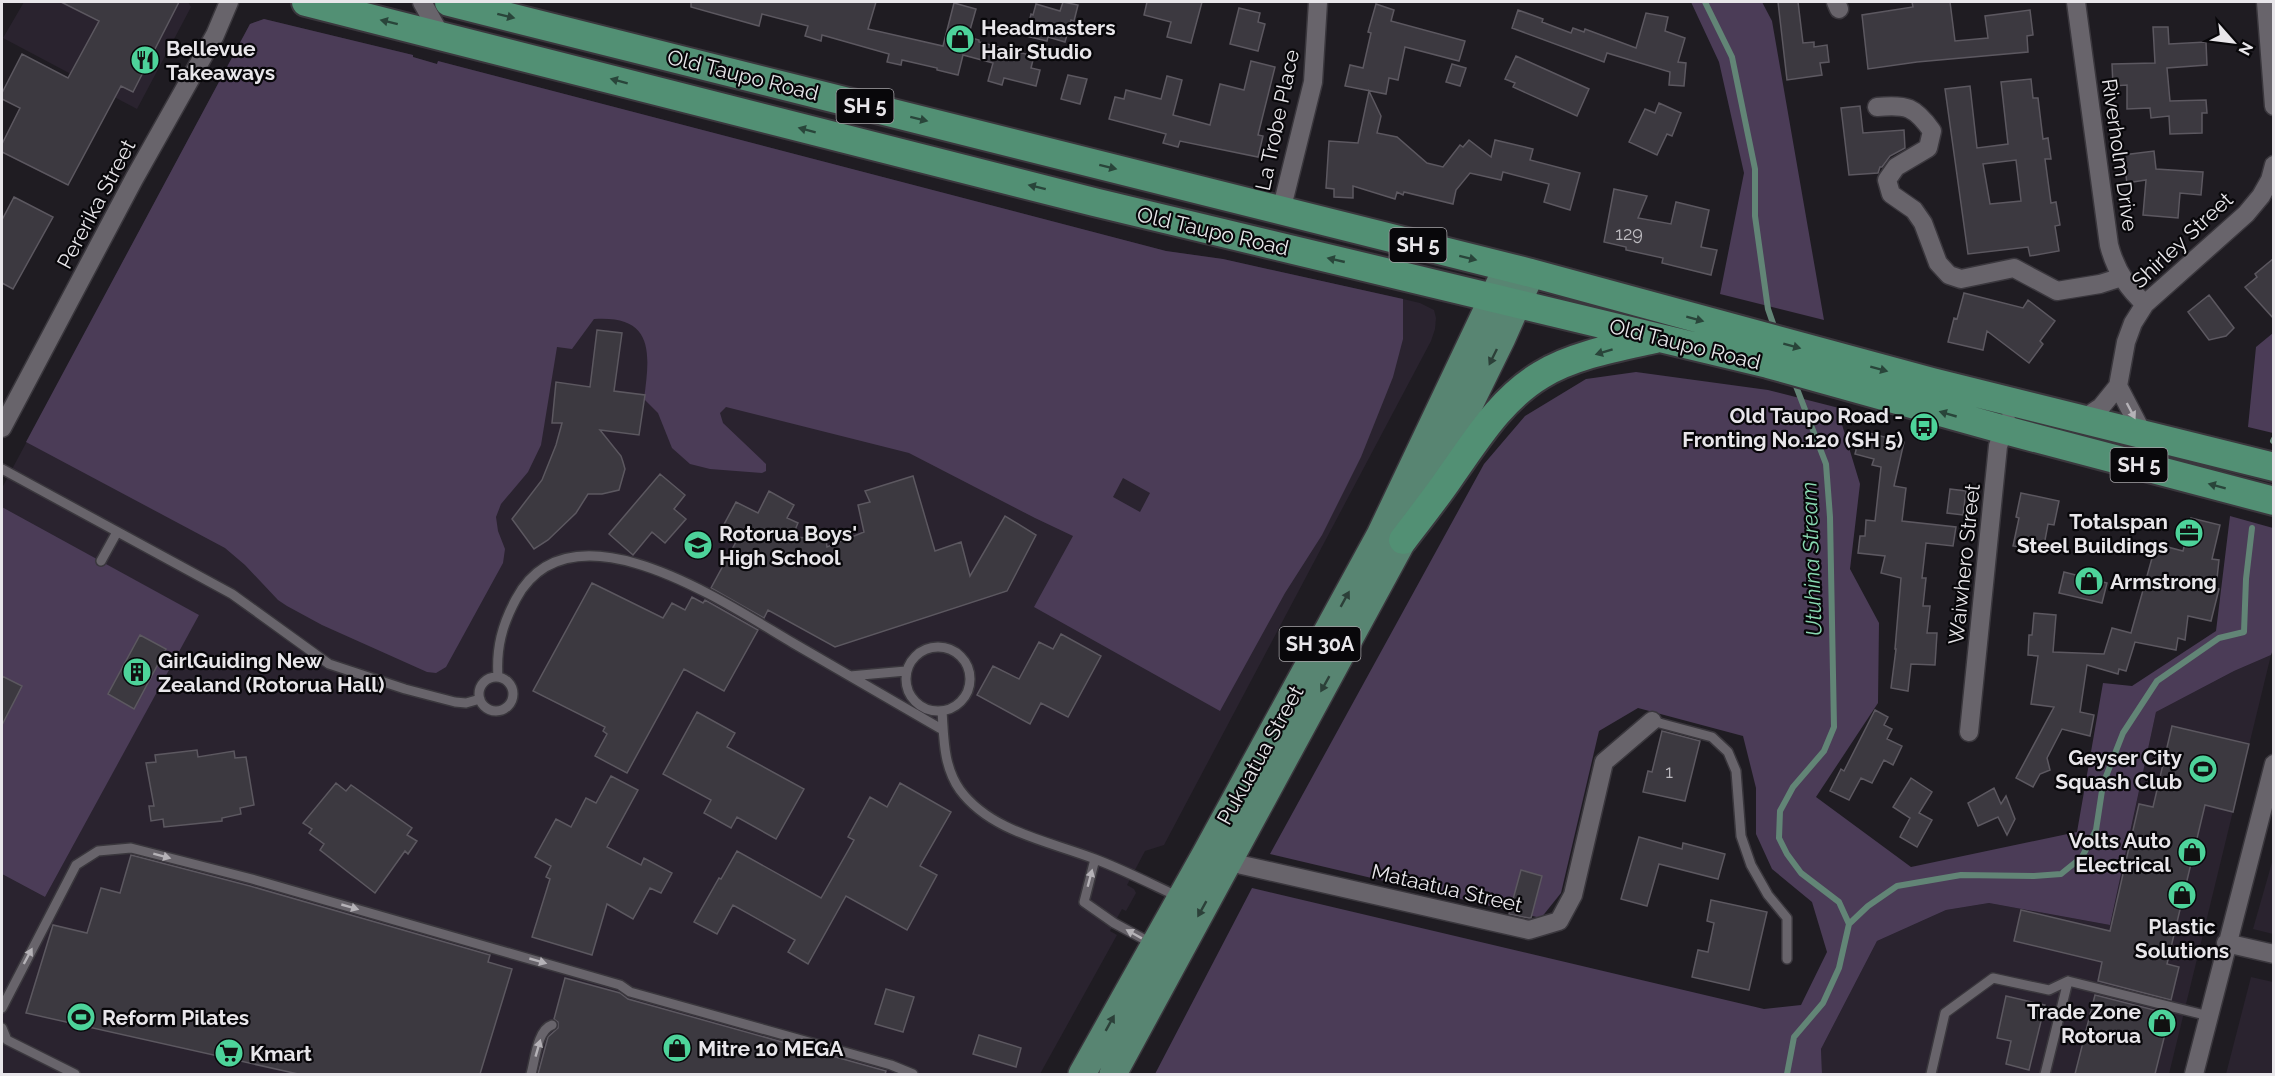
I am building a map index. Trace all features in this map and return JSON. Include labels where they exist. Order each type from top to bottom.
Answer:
[{"type":"highway","name":"Old Taupo Road","points":[[306,2],[440,34],[1094,202],[1768,364],[1825,367],[2013,402],[2080,421],[2274,467]]},
{"type":"highway","name":"Old Taupo Road","points":[[449,2],[1519,271],[1761,337],[1825,367],[2005,430],[2274,501]]},
{"type":"highway","points":[[757,78],[758,88],[770,98],[831,116],[835,120],[836,137]]},
{"type":"highway","points":[[874,108],[872,119],[878,130],[934,148],[955,166]]},
{"type":"highway","name":"Old Taupo Road","points":[[1094,202],[1120,198],[1137,199],[1253,225],[1270,223],[1281,212]]},
{"type":"highway","points":[[1403,540],[1440,492],[1489,421],[1525,386],[1562,364],[1619,347],[1660,338]]},
{"type":"main road","name":"Pukuatua Street","points":[[1113,1074],[1165,951],[1181,898],[1217,857],[1380,535],[1519,271]]},
{"type":"main road","name":"Pukuatua Street","points":[[1082,1074],[1165,951],[1217,857],[1403,540],[1502,338],[1505,300]]},
{"type":"street","name":"Pererika Street","points":[[2,428],[134,179],[215,35],[229,2]]},
{"type":"street","points":[[422,2],[440,34]]},
{"type":"street","name":"La Trobe Place","points":[[1281,212],[1312,82],[1318,2]]},
{"type":"street","name":"Riverholm Drive","points":[[2076,2],[2109,245],[2113,261],[2122,278],[2145,304]]},
{"type":"street","points":[[2266,2],[2274,106]]},
{"type":"street","points":[[1878,107],[1897,105],[1920,113],[1932,131],[1928,148],[1896,166],[1887,180],[1891,194],[1914,210],[1923,223],[1938,262],[1949,275],[1961,279],[2014,268],[2057,291],[2122,278]]},
{"type":"street","name":"Shirley Street","points":[[2118,386],[2126,342],[2133,323],[2145,304],[2246,214],[2261,196],[2270,180],[2274,165]]},
{"type":"street","points":[[2080,421],[2101,407],[2118,386],[2144,436]]},
{"type":"street","name":"Waiwhero Street","points":[[1969,732],[1998,446],[2013,402]]},
{"type":"street","name":"Mataatua Street","points":[[1217,857],[1530,930],[1559,921],[1573,895],[1604,762],[1652,721]]},
{"type":"street","points":[[2194,1074],[2226,942],[2274,764]]},
{"type":"street","points":[[2226,942],[2274,954]]},
{"type":"lane","points":[[2,469],[232,594],[328,664],[405,689],[455,702],[466,703],[480,699]]},
{"type":"lane","points":[[101,561],[117,532]]},
{"type":"lane","points":[[498,677],[498,647],[501,632],[518,595],[528,582],[549,565],[563,559],[593,556],[624,561],[660,571],[703,591],[943,730]]},
{"type":"lane","points":[[938,646],[949,648],[965,662],[969,672],[969,682],[960,702],[942,711],[932,711],[922,707],[908,692],[905,681],[906,671],[918,653],[938,646]]},
{"type":"lane","points":[[850,676],[906,671]]},
{"type":"lane","points":[[498,677],[508,682],[513,691],[508,706],[503,710],[492,711],[482,704],[481,687],[488,679],[498,677]]},
{"type":"lane","points":[[942,711],[944,750],[950,771],[959,789],[975,807],[994,822],[1095,859],[1181,898]]},
{"type":"lane","points":[[1652,721],[1712,737],[1728,752],[1736,771],[1741,836],[1750,865],[1768,895],[1787,918],[1787,959]]},
{"type":"lane","points":[[2,1008],[76,865],[98,851],[131,848],[252,879],[620,985],[630,992],[891,1065],[913,1074]]},
{"type":"lane","points":[[1095,859],[1084,902],[1114,923],[1165,951]]},
{"type":"lane","points":[[1930,1074],[1945,1013],[1993,978],[2049,990],[2068,981],[2208,1016]]},
{"type":"lane","points":[[2045,1074],[2068,981]]},
{"type":"lane","points":[[531,1074],[543,1033],[548,1026],[552,1025]]},
{"type":"lane","points":[[2,1028],[8,1040],[75,1074]]},
{"type":"shaded area","points":[[24,2],[188,2],[191,7],[137,109],[3,38]]},
{"type":"shaded area","points":[[1691,2],[1762,2],[1772,21],[1824,320],[1720,294],[1744,173],[1719,62]]},
{"type":"shaded area","name":"Rotorua Boys' High School","points":[[264,19],[413,55],[413,57],[437,64],[438,61],[1166,251],[1223,259],[1420,303],[1434,310],[1435,329],[1431,341],[1164,845],[1145,851],[1127,885],[1136,893],[1126,911],[1122,909],[1110,931],[1117,935],[1040,1074],[2,1074],[2,874],[45,897],[198,615],[2,507],[2,488],[250,24]]},
{"type":"shaded area","points":[[264,19],[413,55],[413,57],[437,64],[438,61],[1166,251],[1223,259],[1403,299],[1403,339],[1393,377],[1361,457],[1322,535],[1285,593],[1220,711],[1034,607],[1073,536],[909,453],[726,407],[720,413],[723,423],[766,464],[766,471],[762,473],[710,469],[690,464],[672,448],[658,413],[644,399],[647,353],[638,331],[628,323],[614,319],[594,319],[572,349],[557,347],[541,445],[528,472],[501,504],[496,517],[498,531],[505,549],[503,563],[446,667],[436,673],[427,672],[322,625],[287,606],[225,548],[26,442],[250,24]],"holes":[[[1123,478],[1150,493],[1140,512],[1113,497]]]},
{"type":"shaded area","points":[[2273,333],[2273,433],[2248,427],[2256,347]]},
{"type":"shaded area","points":[[1636,372],[1768,390],[1839,408],[1860,484],[1850,569],[1879,623],[1878,703],[1816,797],[1911,867],[2077,832],[2103,683],[2132,686],[2216,631],[2230,516],[2273,528],[2274,647],[2271,655],[2234,671],[2156,712],[2110,925],[1989,903],[1946,910],[1877,941],[1821,1049],[1822,1074],[1155,1074],[1252,888],[1764,1009],[1801,1005],[1827,952],[1812,902],[1772,869],[1756,834],[1756,788],[1743,736],[1638,708],[1599,731],[1561,893],[1541,918],[1270,854],[1484,464],[1525,416],[1586,379]]},
{"type":"shaded area","points":[[2,507],[199,615],[45,897],[2,874]]},
{"type":"shaded area","points":[[2271,655],[2169,1074],[1822,1074],[1821,1049],[1877,941],[1946,910],[1989,903],[2110,925],[2156,712],[2234,671]]},
{"type":"shaded area","points":[[2273,859],[2274,934],[2253,929]]},
{"type":"shaded area","points":[[2251,977],[2273,982],[2273,1074],[2226,1074]]},
{"type":"building","points":[[61,2],[179,2],[133,92],[121,86],[68,185],[2,152],[2,144],[20,108],[2,99],[2,93],[22,54],[68,78],[99,21]]},
{"type":"building","points":[[691,2],[876,2],[868,29],[943,46],[954,3],[976,9],[968,37],[1034,56],[1031,68],[1040,70],[1036,86],[1004,78],[1002,85],[988,81],[993,63],[963,55],[958,75],[902,60],[901,65],[887,62],[889,54],[822,35],[821,41],[805,36],[808,26],[762,14],[759,26],[691,7]]},
{"type":"building","points":[[1063,2],[1078,5],[1065,42],[1048,37],[1047,41],[1026,36],[1036,4],[1060,11]]},
{"type":"building","points":[[1147,2],[1202,2],[1191,43],[1167,37],[1171,22],[1144,15]]},
{"type":"building","points":[[1778,2],[1798,2],[1803,43],[1814,42],[1814,47],[1827,45],[1829,62],[1820,63],[1822,75],[1787,80]]},
{"type":"building","points":[[1912,2],[1950,2],[1955,41],[1988,38],[1985,16],[2030,10],[2033,35],[2027,36],[2028,52],[1868,69],[1862,15],[1913,7]]},
{"type":"building","points":[[1376,4],[1394,10],[1391,21],[1465,41],[1459,61],[1405,47],[1398,80],[1389,78],[1386,94],[1345,86],[1350,65],[1363,68],[1371,33],[1368,32]]},
{"type":"building","points":[[1239,8],[1260,13],[1258,22],[1265,24],[1258,51],[1230,44]]},
{"type":"building","points":[[1518,10],[1571,33],[1573,28],[1584,32],[1585,29],[1636,48],[1646,13],[1668,17],[1665,31],[1685,38],[1678,62],[1686,63],[1684,86],[1669,85],[1670,72],[1607,53],[1604,62],[1512,28]]},
{"type":"building","points":[[2153,27],[2168,27],[2169,44],[2206,42],[2207,65],[2167,68],[2170,101],[2206,100],[2207,113],[2202,113],[2202,133],[2170,134],[2169,116],[2151,118],[2150,108],[2127,109],[2127,85],[2113,86],[2112,64],[2155,63]]},
{"type":"building","points":[[1516,56],[1589,89],[1577,116],[1513,87],[1515,83],[1505,79]]},
{"type":"building","points":[[1251,61],[1275,67],[1258,135],[1263,136],[1258,157],[1180,141],[1178,147],[1163,143],[1166,134],[1109,119],[1115,97],[1124,99],[1126,90],[1161,99],[1167,76],[1182,80],[1173,115],[1210,125],[1220,84],[1244,90]]},
{"type":"building","points":[[1452,64],[1466,68],[1460,86],[1446,82]]},
{"type":"building","points":[[1068,75],[1087,79],[1080,104],[1061,99]]},
{"type":"building","points":[[2031,79],[2033,98],[2038,98],[2043,139],[2048,138],[2051,159],[2045,159],[2051,203],[2056,202],[2060,225],[2055,226],[2059,251],[2030,256],[2028,247],[1968,254],[1945,89],[1970,86],[1977,148],[2008,144],[2001,82]],"holes":[[[2016,160],[2021,201],[1990,204],[1983,164]]]},
{"type":"building","points":[[1369,91],[1381,116],[1377,133],[1397,137],[1427,163],[1443,167],[1460,145],[1463,147],[1469,140],[1491,157],[1495,140],[1533,149],[1530,160],[1580,173],[1570,210],[1544,202],[1549,184],[1503,172],[1501,180],[1470,173],[1456,190],[1453,204],[1404,192],[1403,195],[1397,192],[1395,199],[1353,186],[1353,198],[1334,197],[1334,189],[1326,188],[1329,141],[1358,143]]},
{"type":"building","points":[[1659,103],[1681,113],[1672,136],[1667,134],[1657,155],[1629,142],[1645,109],[1655,113]]},
{"type":"building","points":[[1860,106],[1863,133],[1904,130],[1905,148],[1890,156],[1880,167],[1878,173],[1849,175],[1841,108]]},
{"type":"building","points":[[2154,151],[2156,169],[2203,172],[2201,195],[2180,193],[2178,218],[2143,215],[2146,180],[2127,183],[2123,155]]},
{"type":"building","points":[[1614,189],[1647,196],[1638,218],[1671,224],[1676,202],[1709,210],[1701,247],[1717,250],[1711,275],[1662,263],[1663,258],[1626,250],[1626,247],[1604,242]]},
{"type":"building","points":[[14,197],[53,217],[13,289],[2,283],[2,220]]},
{"type":"building","points":[[2274,258],[2274,319],[2245,287],[2257,277],[2255,274]]},
{"type":"building","points":[[1964,293],[2023,308],[2028,300],[2055,321],[2040,341],[2043,344],[2029,363],[1987,331],[1983,350],[1948,342]]},
{"type":"building","points":[[2209,295],[2234,328],[2226,336],[2209,340],[2188,312]]},
{"type":"building","points":[[597,330],[622,333],[614,391],[645,395],[639,435],[600,430],[621,456],[623,462],[625,469],[619,490],[588,494],[576,513],[548,540],[534,549],[512,519],[542,480],[556,445],[562,423],[552,423],[556,382],[590,387]]},
{"type":"building","points":[[1861,431],[1904,442],[1894,486],[1906,488],[1902,521],[1956,527],[1953,546],[1926,543],[1922,578],[1926,578],[1923,606],[1930,606],[1927,633],[1937,633],[1935,665],[1911,664],[1908,691],[1891,688],[1901,578],[1881,573],[1885,556],[1858,553],[1860,536],[1865,536],[1866,520],[1875,521],[1881,467],[1872,465],[1874,459],[1855,454]]},
{"type":"building","points":[[660,474],[685,495],[674,509],[686,519],[665,543],[652,532],[633,555],[609,534]]},
{"type":"building","points":[[913,476],[935,551],[961,542],[970,576],[1005,516],[1036,535],[1007,591],[835,647],[768,610],[764,618],[711,588],[738,538],[721,530],[736,502],[758,513],[769,491],[794,505],[787,518],[798,523],[792,537],[826,539],[827,547],[864,532],[858,505],[870,502],[865,491]]},
{"type":"building","points":[[1950,489],[1966,491],[1963,515],[1947,513]]},
{"type":"building","points":[[2021,493],[2059,501],[2054,525],[2048,524],[2043,551],[2013,546]]},
{"type":"building","points":[[2191,518],[2220,525],[2212,559],[2219,560],[2216,588],[2219,589],[2211,621],[2188,616],[2185,640],[2178,638],[2176,650],[2135,642],[2126,671],[2119,669],[2118,674],[2087,665],[2080,712],[2094,715],[2090,736],[2062,729],[2047,758],[2050,770],[2040,774],[2033,787],[2016,778],[2054,707],[2031,704],[2038,656],[2028,655],[2029,635],[2032,635],[2034,613],[2056,615],[2053,652],[2104,654],[2112,628],[2131,633],[2156,544],[2183,551]]},
{"type":"building","points":[[2064,572],[2107,583],[2102,603],[2059,593]]},
{"type":"building","points":[[592,583],[663,618],[672,603],[685,610],[692,597],[703,603],[705,600],[758,630],[724,691],[684,669],[627,773],[595,756],[607,734],[603,731],[605,727],[533,691]]},
{"type":"building","points":[[1061,634],[1101,656],[1068,717],[1041,703],[1030,724],[977,695],[993,666],[1019,679],[1039,642],[1053,649]]},
{"type":"building","name":"GirlGuiding New Zealand (Rotorua Hall)","points":[[140,635],[166,649],[134,709],[108,694]]},
{"type":"building","points":[[2,676],[22,686],[2,725]]},
{"type":"building","points":[[1875,710],[1888,717],[1884,725],[1892,729],[1887,739],[1902,746],[1893,765],[1884,760],[1872,783],[1861,778],[1849,800],[1830,791],[1841,769],[1844,771]]},
{"type":"building","points":[[697,712],[735,733],[727,747],[804,789],[776,839],[737,817],[731,828],[704,813],[711,800],[663,774]]},
{"type":"building","points":[[2172,726],[2249,744],[2233,812],[2205,805],[2167,964],[2179,967],[2171,1000],[2098,981],[2102,962],[2014,941],[2021,910],[2110,931],[2139,804],[2153,807]]},
{"type":"building","points":[[1662,731],[1700,741],[1685,801],[1643,792],[1648,771],[1652,772]]},
{"type":"building","points":[[197,750],[198,757],[234,751],[235,758],[246,757],[254,805],[240,808],[241,814],[222,818],[222,821],[164,827],[163,819],[151,821],[149,806],[154,806],[146,763],[156,762],[155,755]]},
{"type":"building","points":[[611,776],[638,790],[607,847],[641,865],[644,858],[672,873],[661,893],[650,888],[633,919],[607,904],[592,955],[532,937],[550,879],[546,877],[551,866],[535,857],[556,819],[571,827],[586,798],[596,803]]},
{"type":"building","points":[[1911,778],[1932,792],[1919,813],[1932,820],[1917,847],[1900,837],[1910,818],[1893,807]]},
{"type":"building","points":[[336,783],[346,791],[351,785],[412,828],[407,835],[417,841],[408,854],[405,851],[375,893],[320,850],[324,844],[309,833],[312,829],[303,823]]},
{"type":"building","points":[[900,783],[951,812],[920,866],[937,875],[907,930],[846,896],[808,964],[788,952],[795,940],[733,905],[717,934],[694,922],[737,851],[821,898],[854,840],[848,837],[870,797],[887,807]]},
{"type":"building","points":[[1994,788],[2001,804],[2006,796],[2015,819],[2007,835],[1998,817],[1978,826],[1968,803]]},
{"type":"building","points":[[1639,837],[1682,849],[1683,843],[1725,854],[1718,879],[1659,864],[1647,906],[1621,899]]},
{"type":"building","points":[[131,855],[250,886],[490,955],[488,962],[512,969],[480,1074],[298,1074],[26,1013],[53,925],[87,933],[101,888],[120,893]]},
{"type":"building","points":[[1521,870],[1542,876],[1531,918],[1509,914]]},
{"type":"building","points":[[1711,900],[1767,912],[1749,990],[1692,977],[1698,950],[1708,952],[1714,923],[1707,921]]},
{"type":"building","name":"Mitre 10 MEGA","points":[[565,978],[620,993],[628,999],[886,1071],[885,1074],[538,1074],[548,1037],[558,1028],[558,1022],[554,1019]]},
{"type":"building","points":[[886,989],[914,997],[903,1032],[875,1024]]},
{"type":"building","points":[[2095,995],[2170,1014],[2155,1074],[2075,1074]]},
{"type":"building","points":[[2006,996],[2045,1005],[2029,1070],[2006,1064],[2011,1041],[1997,1038]]},
{"type":"building","points":[[979,1035],[1021,1048],[1016,1067],[973,1054]]},
{"type":"waterway","name":"Utuhina Stream","points":[[1705,2],[1732,57],[1755,169],[1755,216],[1768,309],[1776,332]]},
{"type":"waterway","name":"Utuhina Stream","points":[[1787,1074],[1794,1037],[1823,1003],[1839,968],[1849,924],[1839,902],[1801,873],[1779,838],[1780,811],[1793,787],[1824,751],[1834,727],[1830,517],[1826,464],[1794,381]]},
{"type":"waterway","points":[[1849,924],[1868,906],[1897,886],[1961,875],[2061,874],[2082,857],[2096,830],[2103,784],[2123,733],[2157,681],[2219,638],[2244,632],[2246,579],[2252,528]]},
{"type":"place","name":"Headmasters Hair Studio","points":[[960,39]]},
{"type":"place","name":"Bellevue Takeaways","points":[[145,60]]},
{"type":"place","name":"Old Taupo Road - Fronting No.120 (SH 5)","points":[[1924,427]]},
{"type":"place","name":"Totalspan Steel Buildings","points":[[2189,533]]},
{"type":"place","name":"Rotorua Boys' High School","points":[[698,545]]},
{"type":"place","name":"Armstrong","points":[[2089,581]]},
{"type":"place","name":"GirlGuiding New Zealand (Rotorua Hall)","points":[[137,672]]},
{"type":"place","name":"Geyser City Squash Club","points":[[2203,769]]},
{"type":"place","name":"Volts Auto Electrical","points":[[2192,852]]},
{"type":"place","name":"Plastic Solutions","points":[[2182,895]]},
{"type":"place","name":"Reform Pilates","points":[[81,1017]]},
{"type":"place","name":"Trade Zone Rotorua","points":[[2162,1023]]},
{"type":"place","name":"Mitre 10 MEGA","points":[[677,1048]]},
{"type":"place","name":"Kmart","points":[[229,1053]]}]
